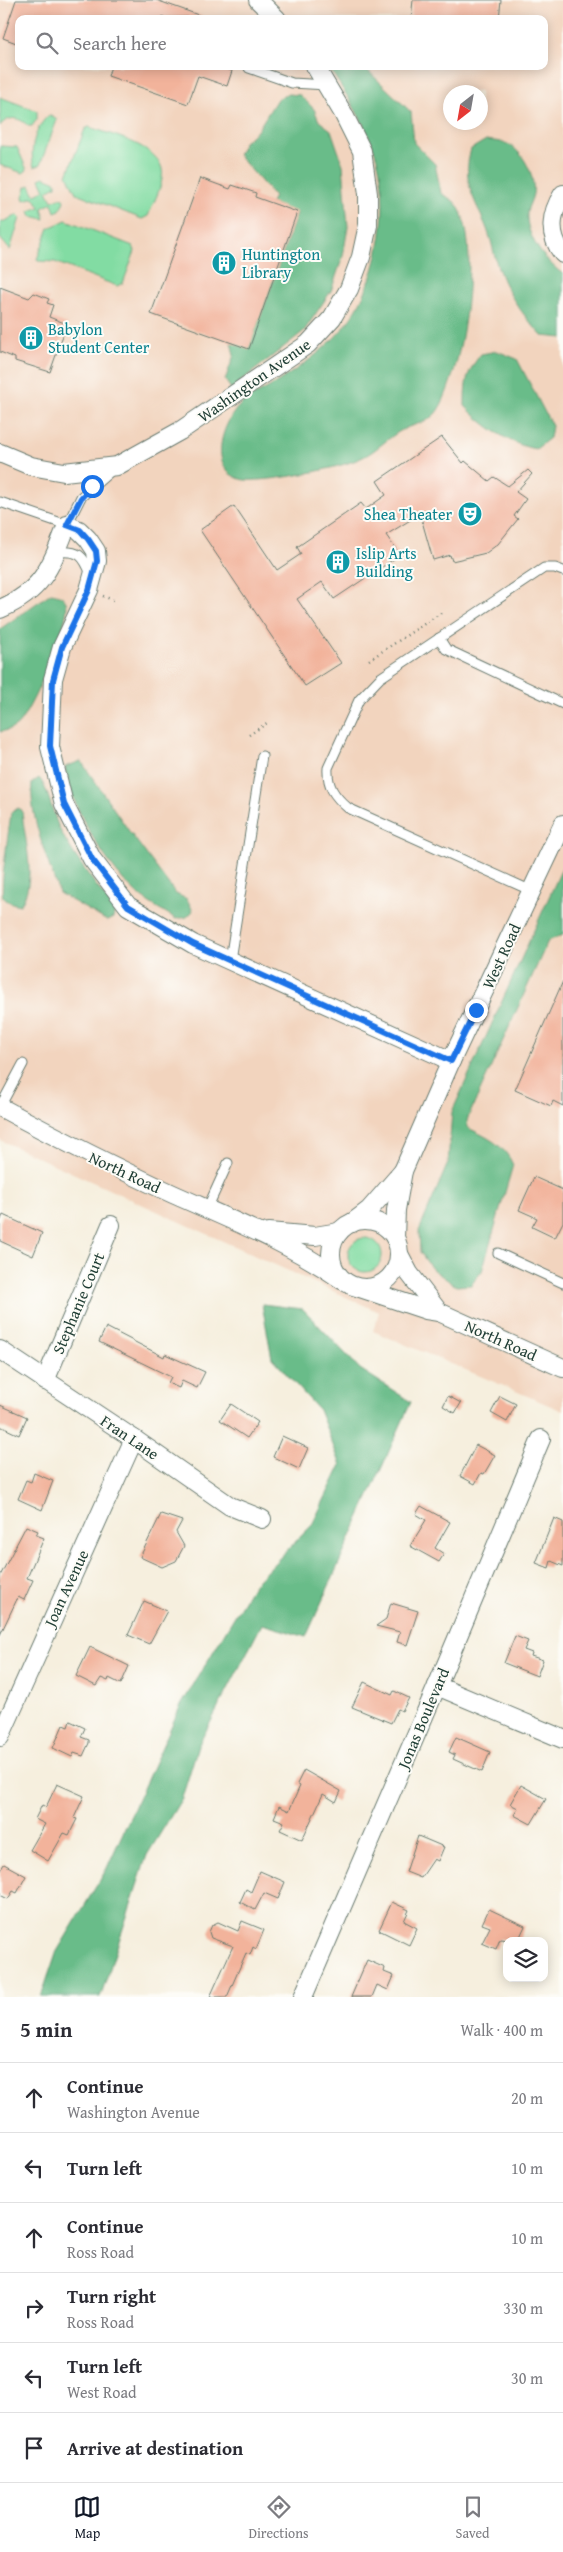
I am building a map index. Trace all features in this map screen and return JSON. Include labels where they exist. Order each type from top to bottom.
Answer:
[{"type":"street","points":[[258,0],[273,15]]},
{"type":"street","name":"Washington Avenue","points":[[0,453],[31,466],[64,472],[117,466],[180,431],[308,344],[332,318],[349,289],[361,257],[368,225],[368,194],[362,151],[327,85],[317,70]]},
{"type":"street","points":[[563,194],[556,206],[552,219],[552,234],[563,254]]},
{"type":"street","points":[[67,525],[80,530],[88,539],[96,551],[97,561],[93,578],[62,647],[53,680],[50,746],[64,804],[92,859],[128,906],[193,944],[451,1061]]},
{"type":"street","name":"Washington Avenue","points":[[0,609],[18,602],[34,590],[43,579],[67,525]]},
{"type":"street","name":"West Road","points":[[397,1246],[396,1210],[403,1171],[451,1061],[563,824]]},
{"type":"street","name":"North Road","points":[[0,1107],[87,1155],[303,1254],[342,1280]]},
{"type":"street","name":"West Road","points":[[346,1228],[369,1210],[403,1171]]},
{"type":"street","points":[[364,1220],[375,1222],[385,1227],[397,1246],[395,1271],[389,1279],[372,1288],[360,1288],[342,1280],[335,1271],[331,1260],[331,1249],[346,1228],[364,1220]]},
{"type":"street","name":"Stephanie Court","points":[[45,1381],[111,1225]]},
{"type":"street","name":"North Road","points":[[253,1230],[300,1236],[346,1228]]},
{"type":"street","name":"North Road","points":[[397,1246],[409,1274],[439,1312]]},
{"type":"street","name":"North Road","points":[[360,1288],[426,1310],[439,1312],[563,1368]]},
{"type":"street","name":"Fran Lane","points":[[0,1350],[134,1439],[230,1506],[262,1519]]},
{"type":"street","name":"Joan Avenue","points":[[0,1737],[134,1439]]},
{"type":"street","name":"Jonas Boulevard","points":[[303,1997],[438,1686],[541,1439]]},
{"type":"street","points":[[438,1686],[563,1739]]},
{"type":"lane","points":[[256,70],[292,83],[327,85]]},
{"type":"lane","name":"Washington Avenue","points":[[67,525],[81,498],[117,466]]},
{"type":"lane","points":[[0,502],[67,525]]},
{"type":"lane","points":[[56,552],[76,553],[85,559],[93,578]]},
{"type":"lane","points":[[532,891],[348,808],[331,790],[328,780],[328,768],[358,700],[380,678],[544,568],[555,568],[563,571]]},
{"type":"lane","points":[[439,638],[446,649],[563,704]]},
{"type":"lane","points":[[230,960],[262,756]]},
{"type":"lane","points":[[0,1107],[23,1064]]},
{"type":"lane","points":[[207,1209],[228,1163]]},
{"type":"lane","points":[[498,1253],[563,1283]]},
{"type":"path","points":[[369,660],[444,611]]},
{"type":"path","points":[[249,735],[267,723]]},
{"type":"shaded area","points":[[0,0],[563,0],[563,1411],[373,1331],[379,1312],[0,1140]]},
{"type":"green space","points":[[331,70],[367,70],[411,112],[414,143],[435,164],[441,193],[454,201],[459,208],[465,224],[469,268],[465,318],[456,363],[446,395],[435,415],[404,429],[367,455],[337,466],[287,477],[243,480],[228,472],[223,465],[221,456],[222,438],[229,420],[242,403],[304,363],[335,337],[349,321],[360,303],[376,260],[383,215],[383,193],[380,172],[377,158],[366,130]]},
{"type":"green space","points":[[288,94],[300,95],[314,109],[319,121],[331,130],[343,165],[348,227],[343,256],[331,291],[304,331],[231,389],[225,380],[234,355],[231,342],[249,348],[297,213],[271,203],[274,196],[238,155],[244,142],[257,131],[277,99]]},
{"type":"green space","points":[[0,97],[37,111],[37,119],[32,126],[28,126],[14,118],[3,122],[0,126]]},
{"type":"green space","points":[[49,115],[57,120],[40,165],[34,167],[32,153],[34,139],[40,126]]},
{"type":"green space","points":[[89,127],[136,144],[157,158],[162,168],[162,179],[148,216],[142,219],[76,193],[67,175],[85,129]]},
{"type":"green space","points":[[486,140],[503,142],[511,146],[523,157],[527,164],[533,187],[533,194],[527,212],[529,230],[543,255],[563,274],[563,338],[542,336],[518,306],[500,273],[489,234],[471,190],[468,172],[471,149]]},
{"type":"green space","points":[[0,146],[17,147],[27,170],[23,173],[0,165]]},
{"type":"green space","points":[[44,177],[56,182],[56,186],[47,191],[52,201],[62,197],[64,201],[60,210],[55,212],[52,203],[42,208],[45,219],[31,216],[29,211],[40,207],[34,197],[24,200],[23,197],[26,187],[30,185],[35,195],[45,190],[40,179]]},
{"type":"green space","points":[[18,215],[20,218],[10,250],[0,238],[0,223]]},
{"type":"green space","points":[[66,220],[133,246],[135,251],[123,283],[117,286],[55,262],[38,261],[37,259],[49,228]]},
{"type":"green space","points":[[497,351],[517,359],[552,426],[550,438],[536,449],[507,439],[480,420],[465,406],[465,390],[469,372],[481,354]]},
{"type":"green space","points":[[51,593],[62,596],[66,602],[67,611],[58,643],[42,682],[26,713],[14,728],[0,732],[0,629]]},
{"type":"green space","points":[[81,761],[129,831],[176,894],[187,899],[193,911],[187,917],[176,919],[144,899],[128,885],[104,855],[74,800],[68,783],[65,767]]},
{"type":"green space","points":[[39,778],[62,834],[115,911],[113,918],[107,921],[59,893],[40,838],[33,810],[32,783]]},
{"type":"green space","points":[[18,808],[22,810],[29,872],[25,895],[20,905],[5,899],[2,891],[11,813]]},
{"type":"green space","points":[[563,866],[563,935],[548,941],[467,1120],[468,1128],[488,1138],[500,1147],[510,1158],[513,1165],[482,1271],[471,1285],[456,1286],[432,1269],[420,1252],[419,1231],[448,1163],[452,1112]]},
{"type":"green space","points":[[365,1238],[377,1243],[382,1255],[377,1267],[365,1272],[353,1267],[348,1255],[353,1243]]},
{"type":"green space","points":[[262,1304],[303,1309],[360,1369],[411,1402],[306,1637],[262,1624],[198,1746],[182,1798],[147,1855],[100,1997],[41,1997],[56,1953],[106,1870],[180,1707],[254,1584],[312,1525],[341,1465],[319,1410],[272,1358]]},
{"type":"building","points":[[16,0],[156,0],[198,15],[15,15],[15,42],[3,38]]},
{"type":"building","points":[[413,0],[501,0],[499,15],[411,15]]},
{"type":"building","points":[[110,70],[232,71],[227,86],[198,76],[188,104],[108,76]]},
{"type":"building","name":"Huntington Library","points":[[200,178],[230,189],[232,185],[256,193],[255,197],[297,212],[249,349],[151,314]]},
{"type":"building","name":"Babylon Student Center","points":[[0,287],[29,298],[34,293],[49,299],[47,303],[53,305],[49,317],[67,324],[50,372],[15,361],[15,358],[0,352]]},
{"type":"building","name":"Islip Arts Building","points":[[442,437],[463,463],[465,461],[489,481],[494,477],[508,486],[528,470],[532,474],[516,492],[526,499],[514,516],[518,519],[498,544],[486,553],[452,561],[450,555],[433,560],[420,514],[386,535],[400,555],[334,599],[322,582],[297,599],[341,663],[305,686],[200,530],[234,506],[277,570],[301,554],[297,547],[361,503],[366,509],[386,495],[377,481]]},
{"type":"building","points":[[563,981],[563,1106],[553,1101],[551,1106],[515,1090]]},
{"type":"building","points":[[534,1177],[563,1190],[563,1222],[555,1238],[532,1227],[537,1218],[519,1210]]},
{"type":"building","points":[[3,1215],[42,1233],[33,1256],[0,1241],[0,1222]]},
{"type":"building","points":[[106,1327],[164,1357],[165,1354],[205,1372],[197,1388],[182,1381],[179,1388],[168,1383],[171,1377],[99,1342]]},
{"type":"building","points":[[448,1396],[461,1403],[455,1413],[443,1406]]},
{"type":"building","points":[[500,1396],[516,1404],[507,1422],[491,1413]]},
{"type":"building","points":[[231,1404],[258,1422],[247,1438],[220,1420]]},
{"type":"building","points":[[0,1405],[27,1417],[19,1435],[0,1426]]},
{"type":"building","points":[[282,1436],[308,1448],[299,1469],[273,1457]]},
{"type":"building","points":[[476,1445],[495,1455],[484,1474],[481,1473],[475,1484],[460,1476]]},
{"type":"building","points":[[34,1473],[53,1481],[42,1510],[18,1499],[26,1480],[31,1482]]},
{"type":"building","points":[[421,1506],[450,1522],[435,1548],[444,1554],[439,1562],[410,1546],[426,1520],[416,1514]]},
{"type":"building","points":[[161,1514],[182,1521],[176,1532],[184,1546],[176,1561],[162,1567],[140,1557]]},
{"type":"building","points":[[554,1518],[563,1522],[563,1566],[551,1561],[549,1568],[536,1563]]},
{"type":"building","points":[[26,1526],[38,1531],[36,1535],[44,1538],[27,1578],[33,1580],[24,1600],[18,1597],[0,1635],[0,1576]]},
{"type":"building","points":[[144,1601],[167,1611],[149,1644],[128,1635]]},
{"type":"building","points":[[391,1603],[418,1611],[407,1645],[397,1642],[400,1632],[376,1626],[386,1619]]},
{"type":"building","points":[[515,1636],[528,1641],[524,1650],[532,1653],[531,1656],[543,1660],[537,1676],[504,1663]]},
{"type":"building","points":[[90,1647],[129,1666],[121,1684],[109,1678],[108,1681],[101,1678],[96,1686],[76,1676]]},
{"type":"building","points":[[364,1682],[392,1695],[394,1691],[409,1698],[402,1711],[398,1709],[391,1723],[352,1707]]},
{"type":"building","points":[[70,1721],[85,1728],[81,1737],[89,1740],[89,1743],[83,1756],[74,1753],[72,1757],[53,1748],[63,1725],[68,1727]]},
{"type":"building","points":[[456,1737],[490,1752],[482,1772],[453,1759],[455,1755],[449,1752]]},
{"type":"building","points":[[304,1770],[341,1791],[336,1802],[323,1794],[302,1840],[280,1830],[284,1822],[274,1818],[279,1806],[289,1811],[300,1786],[297,1784]]},
{"type":"building","points":[[57,1784],[84,1796],[74,1818],[77,1819],[69,1835],[64,1833],[48,1861],[30,1850],[45,1824],[35,1819],[42,1805],[46,1807]]},
{"type":"building","points":[[521,1785],[546,1799],[531,1824],[514,1815],[518,1808],[510,1804]]},
{"type":"building","points":[[418,1836],[444,1847],[438,1861],[434,1859],[421,1878],[406,1872]]},
{"type":"building","points":[[4,1864],[26,1876],[17,1893],[13,1891],[8,1899],[0,1895],[0,1871]]},
{"type":"building","points":[[260,1871],[285,1882],[278,1899],[264,1893],[255,1910],[240,1902],[246,1889],[251,1892]]},
{"type":"building","points":[[392,1902],[409,1910],[404,1921],[417,1928],[409,1945],[379,1930]]},
{"type":"building","points":[[489,1909],[525,1926],[520,1937],[503,1937],[503,1939],[500,1939],[496,1949],[482,1943],[490,1927],[482,1924]]},
{"type":"building","points":[[242,1921],[264,1930],[256,1949],[253,1947],[250,1955],[246,1953],[227,1997],[210,1997],[233,1946],[211,1938],[209,1932],[212,1925],[218,1922],[238,1931]]},
{"type":"building","points":[[367,1960],[385,1968],[384,1972],[394,1976],[388,1990],[377,1985],[372,1997],[351,1997]]},
{"type":"place","name":"Huntington Library","points":[[224,263]]},
{"type":"place","name":"Babylon Student Center","points":[[31,338]]},
{"type":"place","name":"Shea Theater","points":[[470,514]]},
{"type":"place","name":"Islip Arts Building","points":[[338,562]]},
{"type":"route","points":[[92,486],[81,498],[67,525],[80,530],[88,539],[96,551],[97,561],[89,590],[62,647],[53,680],[50,746],[64,804],[92,859],[128,906],[193,944],[451,1061],[476,1010]]}]
